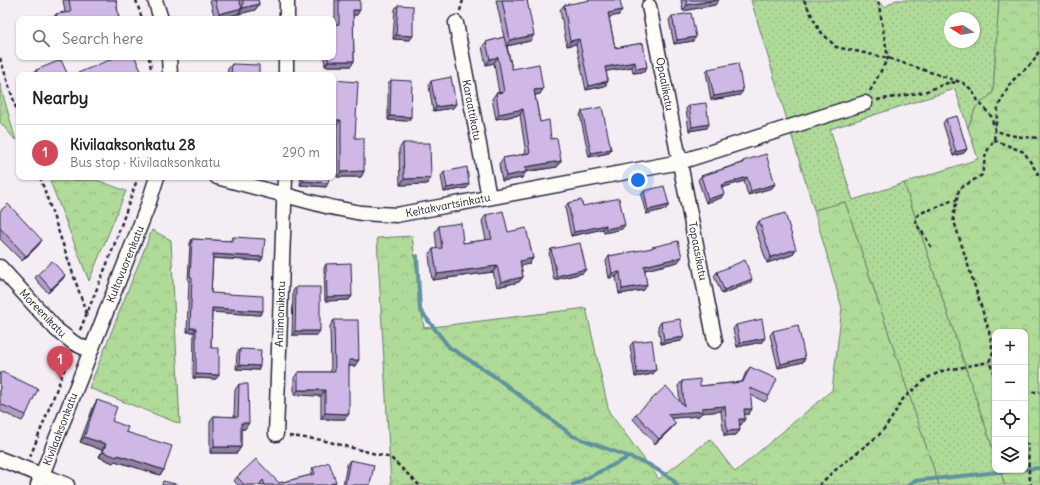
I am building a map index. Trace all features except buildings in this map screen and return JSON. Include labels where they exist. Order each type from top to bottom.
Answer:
[{"type":"street","points":[[155,0],[160,16]]},
{"type":"street","points":[[287,0],[287,16]]},
{"type":"street","name":"Opaalikatu","points":[[649,6],[680,162]]},
{"type":"street","name":"Karaattikatu","points":[[456,23],[489,198]]},
{"type":"street","points":[[169,60],[170,72]]},
{"type":"street","points":[[286,60],[286,72]]},
{"type":"street","name":"Keltakvartsinkatu","points":[[229,180],[330,207],[361,213],[396,215],[680,162],[865,102]]},
{"type":"street","name":"Topaasikatu","points":[[680,162],[715,341]]},
{"type":"street","name":"Kultavuorenkatu","points":[[91,351],[147,208],[156,180]]},
{"type":"street","name":"Antimonikatu","points":[[276,434],[285,180]]},
{"type":"street","name":"Moreenikatu","points":[[0,267],[57,330],[74,343],[91,351]]},
{"type":"street","name":"Kivilaaksonkatu","points":[[40,480],[91,351]]},
{"type":"street","points":[[0,459],[40,480],[67,485]]},
{"type":"path","points":[[136,0],[141,16]]},
{"type":"path","points":[[804,0],[819,30],[836,47],[888,58],[963,83],[971,89],[978,101],[991,116],[995,130],[1006,135],[1040,138]]},
{"type":"path","points":[[865,102],[888,58],[878,0]]},
{"type":"path","points":[[992,368],[989,362],[993,352],[989,331],[953,218],[959,189],[982,175],[986,153],[994,140],[998,107],[1011,82],[1032,62],[1040,49]]},
{"type":"path","points":[[0,58],[16,108]]},
{"type":"path","points":[[150,60],[152,72]]},
{"type":"path","points":[[865,102],[924,92],[950,82],[963,83]]},
{"type":"path","points":[[994,140],[1024,152],[1040,177]]},
{"type":"path","points":[[41,180],[87,315]]},
{"type":"path","points":[[932,247],[916,224],[916,217],[922,212],[936,208],[948,201],[957,200]]},
{"type":"path","points":[[819,485],[879,435],[890,421],[903,399],[927,378],[942,371],[989,362]]},
{"type":"path","points":[[1028,392],[1040,392]]},
{"type":"path","points":[[276,434],[322,440],[391,458],[419,485]]},
{"type":"path","points":[[1028,464],[1031,485]]},
{"type":"green space","points":[[751,0],[875,0],[885,7],[896,0],[999,0],[993,93],[976,107],[968,128],[955,89],[830,129],[853,200],[904,183],[992,446],[992,473],[1001,473],[1005,485],[939,485],[845,202],[814,210]]},
{"type":"green space","points":[[999,0],[1040,0],[1040,485],[1005,485],[1001,473],[1028,473],[1028,329],[992,329],[992,446],[904,183],[978,159],[968,128],[976,107],[993,93]]},
{"type":"green space","points":[[0,84],[16,141],[0,122]]},
{"type":"green space","points":[[97,180],[126,191],[89,281],[50,181]]},
{"type":"green space","points":[[845,202],[939,485],[391,485],[377,238],[412,236],[424,328],[586,308],[609,412],[659,479],[710,439],[735,472],[832,390],[842,308],[814,210]]},
{"type":"green space","points":[[152,230],[171,240],[180,424],[89,388]]},
{"type":"waterway","points":[[417,256],[420,310],[449,347],[494,376],[573,436],[648,464],[672,479],[677,485]]},
{"type":"waterway","points":[[573,485],[629,457]]},
{"type":"waterway","points":[[1028,469],[1040,468]]},
{"type":"waterway","points":[[909,485],[914,481],[992,473]]},
{"type":"place","name":"Kivilaaksonkatu 28","points":[[60,379]]}]
